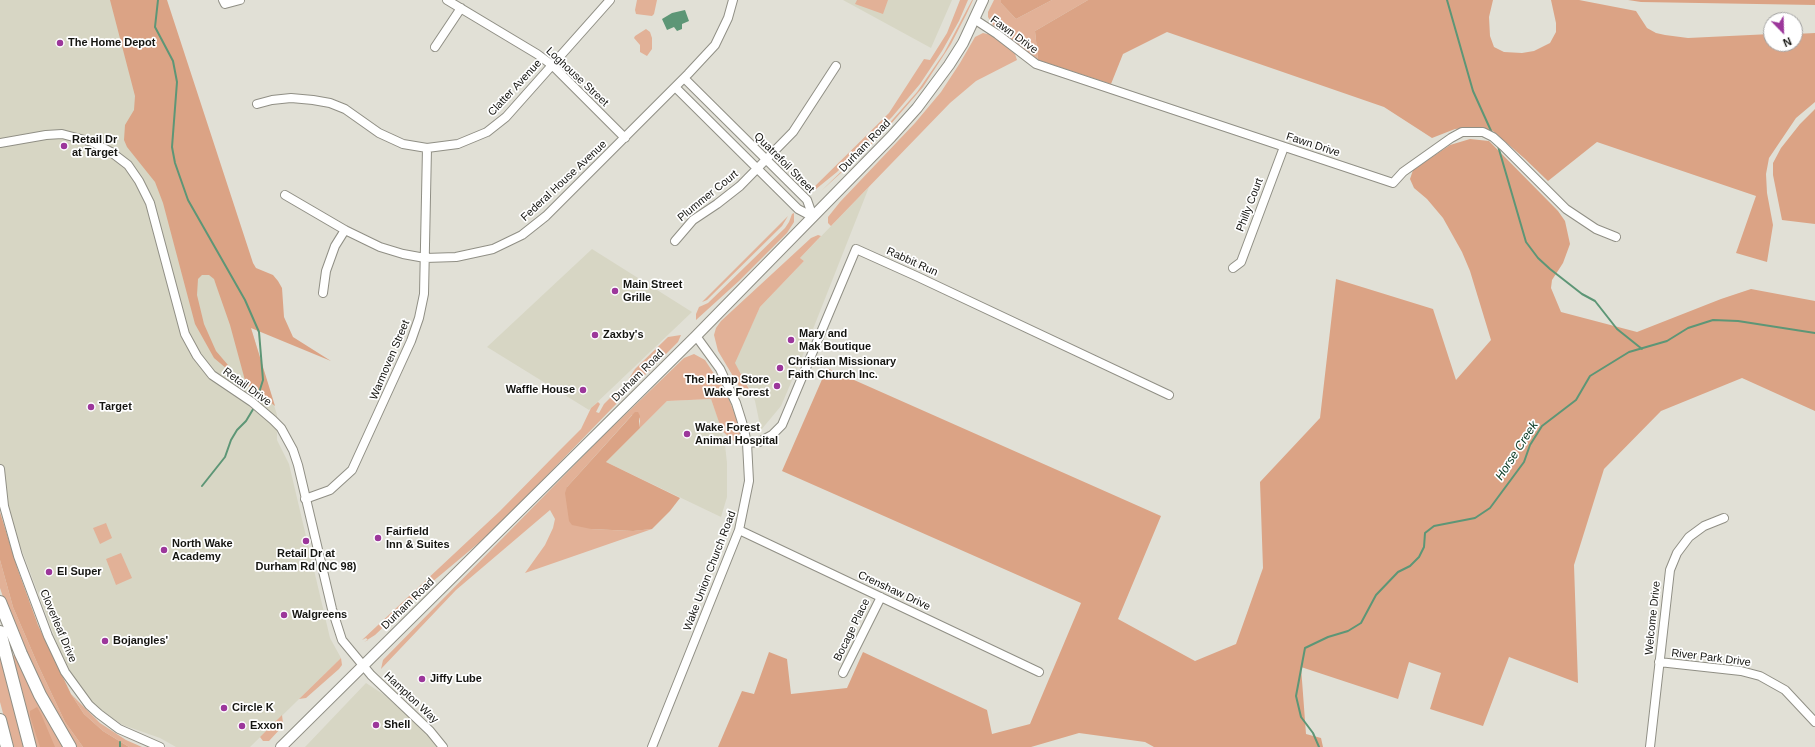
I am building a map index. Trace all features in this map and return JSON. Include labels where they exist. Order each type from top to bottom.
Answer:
[{"type":"highway","points":[[0,602],[21,654],[40,695],[70,747]]},
{"type":"highway","points":[[0,632],[30,747]]},
{"type":"highway","points":[[0,720],[7,747]]},
{"type":"main road","name":"Durham Road","points":[[281,747],[362,665],[498,534],[696,336],[917,108],[949,65],[963,43],[983,0]]},
{"type":"street","points":[[223,0],[225,4],[240,0]]},
{"type":"street","name":"Loghouse Street","points":[[447,0],[537,54],[552,65],[625,138]]},
{"type":"street","name":"Clatter Avenue","points":[[257,104],[272,100],[291,98],[330,103],[344,109],[378,133],[403,144],[427,148],[458,144],[487,132],[506,117],[610,0]]},
{"type":"street","name":"Federal House Avenue","points":[[285,195],[345,230],[380,247],[403,254],[425,258],[456,257],[493,249],[522,235],[546,216],[684,78],[715,45],[728,18],[733,0]]},
{"type":"street","points":[[435,47],[461,8]]},
{"type":"street","name":"Fawn Drive","points":[[974,19],[997,34],[1036,64],[1393,183],[1402,172],[1451,138],[1462,132],[1483,132],[1493,137],[1566,209],[1596,229],[1616,237]]},
{"type":"street","name":"Plummer Court","points":[[675,241],[693,220],[717,204],[757,169],[793,132],[836,66]]},
{"type":"street","name":"Quatrefoil Street","points":[[684,78],[807,200],[813,217]]},
{"type":"street","name":"Quatrefoil Street","points":[[675,87],[798,209],[813,217]]},
{"type":"street","name":"Retail Drive","points":[[0,143],[62,134],[92,142],[111,152],[128,166],[139,181],[150,203],[185,334],[197,356],[212,375],[263,411],[280,428],[293,450],[298,465],[337,629],[342,640],[362,665]]},
{"type":"street","name":"Philly Court","points":[[1233,268],[1241,262],[1284,147]]},
{"type":"street","name":"Warmoven Street","points":[[305,499],[330,490],[352,470],[411,341],[419,318],[424,294],[427,148]]},
{"type":"street","points":[[324,293],[326,271],[335,246],[345,230]]},
{"type":"street","name":"Rabbit Run","points":[[747,443],[759,442],[766,439],[782,425],[856,249],[1169,395]]},
{"type":"street","name":"Wake Union Church Road","points":[[652,747],[739,530],[749,481],[747,443],[742,422],[727,383],[712,356],[696,336]]},
{"type":"street","name":"Cloverleaf Drive","points":[[0,469],[4,506],[18,556],[48,636],[65,672],[90,705],[99,714],[119,729],[160,747]]},
{"type":"street","name":"Welcome Drive","points":[[1650,747],[1668,579],[1673,562],[1689,537],[1704,526],[1724,518]]},
{"type":"street","name":"Crenshaw Drive","points":[[739,530],[1039,672]]},
{"type":"street","name":"Bocage Place","points":[[843,673],[881,597]]},
{"type":"street","name":"River Park Drive","points":[[1659,662],[1741,671],[1760,676],[1784,690],[1815,722]]},
{"type":"street","name":"Hampton Way","points":[[362,665],[430,731],[443,747]]},
{"type":"shaded area","points":[[0,0],[153,0],[277,415],[277,440],[289,464],[330,638],[341,658],[250,747],[176,747],[160,738],[123,725],[95,707],[75,681],[58,646],[13,527],[0,484]]},
{"type":"shaded area","points":[[110,0],[167,0],[253,263],[256,268],[273,275],[282,288],[284,317],[293,337],[331,361],[251,328],[275,406],[246,384],[230,325],[214,279],[209,275],[202,275],[198,279],[197,295],[204,324],[216,351],[228,365],[227,369],[214,358],[195,324],[163,203],[155,182],[127,147],[124,140],[125,125],[134,110],[135,96]]},
{"type":"shaded area","points":[[637,0],[657,0],[654,14],[652,16],[636,14],[635,10]]},
{"type":"shaded area","points":[[843,0],[952,0],[931,48]]},
{"type":"shaded area","points":[[857,0],[888,0],[883,14],[855,4]]},
{"type":"shaded area","points":[[960,0],[968,0],[959,21],[942,51],[920,84],[892,117],[837,172],[816,189],[809,192],[889,113],[924,59],[930,60],[947,33]]},
{"type":"shaded area","points":[[972,0],[951,44],[923,87],[864,152],[821,191],[878,136],[917,92],[944,53]]},
{"type":"shaded area","points":[[994,0],[1001,0],[1001,3],[1016,19],[1052,0],[1088,0],[1035,31],[1038,60],[993,25],[988,17],[988,12]]},
{"type":"shaded area","points":[[1001,0],[1052,0],[1016,19],[1001,3]]},
{"type":"shaded area","points":[[1088,0],[1493,0],[1489,17],[1490,36],[1494,47],[1504,52],[1522,53],[1534,51],[1550,43],[1556,32],[1556,23],[1551,0],[1579,0],[1636,11],[1647,28],[1656,33],[1665,35],[1688,38],[1763,34],[1763,52],[1803,52],[1803,34],[1815,33],[1815,102],[1796,118],[1769,158],[1766,174],[1767,193],[1773,225],[1767,262],[1736,253],[1756,196],[1597,142],[1548,181],[1493,131],[1479,127],[1455,129],[1432,138],[1384,107],[1167,32],[1123,54],[1111,84],[1038,60],[1035,31]]},
{"type":"shaded area","points":[[1628,0],[1815,0],[1815,5],[1641,2]]},
{"type":"shaded area","points":[[685,10],[689,21],[682,24],[682,29],[677,31],[674,27],[667,30],[662,19],[672,13]]},
{"type":"shaded area","points":[[646,29],[650,32],[652,38],[652,49],[647,56],[640,52],[640,45],[634,38]]},
{"type":"shaded area","points":[[983,33],[992,35],[1015,54],[1017,60],[976,81],[950,103],[831,226],[828,223],[828,217],[840,202],[915,123],[941,92],[975,37]]},
{"type":"shaded area","points":[[1815,109],[1815,224],[1782,220],[1773,175],[1773,163],[1781,148],[1800,124]]},
{"type":"shaded area","points":[[1470,139],[1489,141],[1558,211],[1565,221],[1570,244],[1563,263],[1552,280],[1551,288],[1561,312],[1637,332],[1721,299],[1751,289],[1815,301],[1815,411],[1742,378],[1661,411],[1604,469],[1574,565],[1578,683],[1509,657],[1483,726],[1430,709],[1441,673],[1409,662],[1398,699],[1301,667],[1306,734],[1321,738],[1323,747],[1154,747],[1145,742],[1079,733],[1031,747],[718,747],[742,691],[754,694],[769,652],[787,659],[791,694],[847,688],[863,652],[987,710],[992,734],[1030,724],[1081,603],[782,471],[827,368],[1161,516],[1118,619],[1195,661],[1236,644],[1263,568],[1260,482],[1320,418],[1336,279],[1433,309],[1456,380],[1491,340],[1470,271],[1462,252],[1443,218],[1427,199],[1414,188],[1410,179],[1413,170],[1450,145]]},
{"type":"shaded area","points":[[869,187],[802,357],[781,406],[761,430],[755,401],[745,380],[734,363],[760,307],[804,261],[800,258]]},
{"type":"shaded area","points":[[794,213],[794,222],[787,233],[739,281],[696,320],[696,314],[699,307],[708,303],[785,228],[792,214]]},
{"type":"shaded area","points":[[788,216],[782,226],[707,300],[702,302]]},
{"type":"shaded area","points":[[818,235],[821,236],[800,258],[804,261],[760,307],[735,363],[749,389],[747,393],[743,393],[718,351],[714,335],[716,328],[721,321],[811,238]]},
{"type":"shaded area","points":[[592,249],[692,312],[589,410],[487,347]]},
{"type":"shaded area","points":[[681,335],[678,342],[640,380],[634,382],[628,380],[635,369],[668,337]]},
{"type":"shaded area","points":[[694,354],[705,360],[726,392],[738,422],[742,439],[741,444],[735,442],[722,431],[711,399],[667,401],[640,428],[640,418],[632,415],[567,487],[591,529],[632,531],[652,529],[525,573],[545,545],[553,528],[555,519],[550,510],[456,590],[381,669],[383,660],[601,438],[684,358]]},
{"type":"shaded area","points":[[622,386],[623,392],[621,399],[487,536],[425,588],[368,640],[366,638],[362,640],[500,511],[581,429],[591,408],[598,402],[600,404],[596,412],[599,413],[604,404]]},
{"type":"shaded area","points":[[711,399],[720,424],[725,445],[727,463],[727,497],[721,517],[606,462],[667,401]]},
{"type":"shaded area","points":[[635,412],[638,412],[640,416],[640,428],[606,462],[680,498],[670,511],[652,529],[633,531],[591,529],[572,525],[569,521],[565,493],[567,487]]},
{"type":"shaded area","points":[[0,512],[18,570],[38,625],[71,694],[84,714],[103,731],[129,747],[83,747],[65,722],[13,607],[0,560]]},
{"type":"shaded area","points":[[106,523],[112,538],[100,544],[93,528]]},
{"type":"shaded area","points":[[121,553],[132,578],[116,585],[106,559]]},
{"type":"shaded area","points":[[0,560],[13,607],[38,665],[65,722],[83,747],[73,747],[57,719],[9,615],[0,588]]},
{"type":"shaded area","points":[[0,649],[26,747],[12,747],[0,702]]},
{"type":"shaded area","points":[[17,654],[66,747],[36,747],[12,656]]},
{"type":"shaded area","points":[[341,658],[342,665],[339,669],[306,698],[299,699]]},
{"type":"shaded area","points":[[366,683],[383,694],[433,738],[440,747],[305,747]]},
{"type":"shaded area","points":[[71,694],[100,723],[126,740],[142,747],[129,747],[103,731],[84,714]]},
{"type":"shaded area","points":[[37,707],[55,747],[40,747],[30,716],[30,711]]},
{"type":"shaded area","points":[[282,715],[283,723],[281,728],[269,741],[263,741],[260,737]]},
{"type":"waterway","points":[[158,0],[155,27],[173,61],[177,82],[172,147],[175,163],[188,200],[245,300],[259,332],[263,380],[256,402]]},
{"type":"waterway","points":[[1447,0],[1473,91],[1492,133]]},
{"type":"waterway","points":[[1498,146],[1526,242],[1538,258],[1582,294],[1595,301],[1617,329],[1642,349]]},
{"type":"waterway","name":"Horse Creek","points":[[1319,747],[1313,733],[1301,717],[1296,696],[1305,648],[1328,637],[1348,631],[1361,623],[1376,595],[1398,572],[1410,566],[1419,557],[1424,547],[1425,533],[1434,526],[1475,518],[1490,508],[1524,462],[1530,445],[1542,426],[1576,400],[1590,376],[1629,352],[1667,341],[1688,328],[1713,320],[1738,321],[1815,333]]},
{"type":"waterway","points":[[202,486],[225,457],[231,440],[237,430],[246,421],[255,406]]},
{"type":"waterway","points":[[120,742],[120,747]]},
{"type":"place","name":"The Home Depot","points":[[60,43]]},
{"type":"place","name":"Retail Dr at Target","points":[[64,146]]},
{"type":"place","name":"Main Street Grille","points":[[615,291]]},
{"type":"place","name":"Zaxby's","points":[[595,335]]},
{"type":"place","name":"Mary and Mak Boutique","points":[[791,340]]},
{"type":"place","name":"Christian Missionary Faith Church Inc.","points":[[780,368]]},
{"type":"place","name":"The Hemp Store Wake Forest","points":[[777,386]]},
{"type":"place","name":"Waffle House","points":[[583,390]]},
{"type":"place","name":"Target","points":[[91,407]]},
{"type":"place","name":"Wake Forest Animal Hospital","points":[[687,434]]},
{"type":"place","name":"Fairfield Inn & Suites","points":[[378,538]]},
{"type":"place","name":"Retail Dr at Durham Rd (NC 98)","points":[[306,541]]},
{"type":"place","name":"North Wake Academy","points":[[164,550]]},
{"type":"place","name":"El Super","points":[[49,572]]},
{"type":"place","name":"Walgreens","points":[[284,615]]},
{"type":"place","name":"Bojangles'","points":[[105,641]]},
{"type":"place","name":"Jiffy Lube","points":[[422,679]]},
{"type":"place","name":"Circle K","points":[[224,708]]},
{"type":"place","name":"Shell","points":[[376,725]]},
{"type":"place","name":"Exxon","points":[[242,726]]}]
